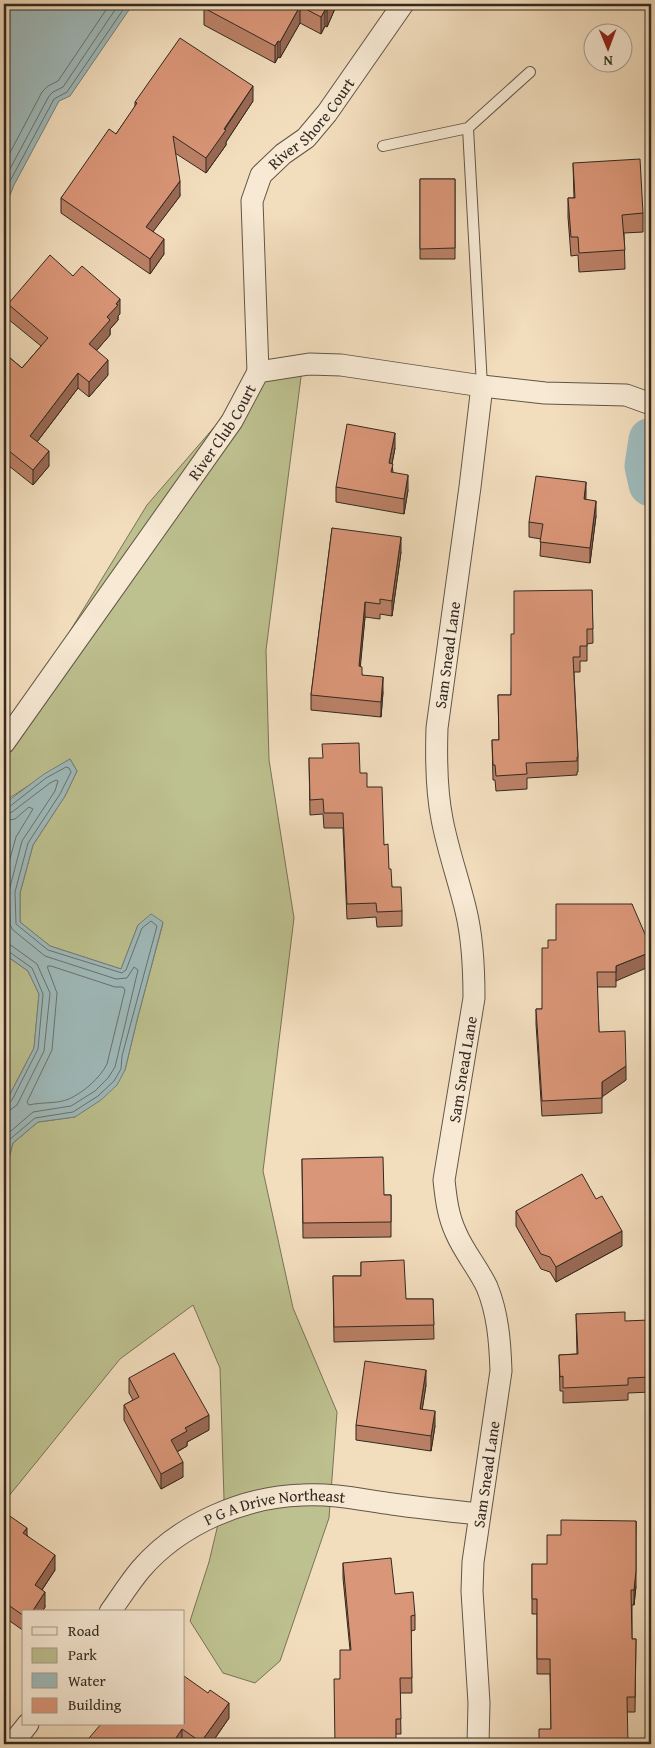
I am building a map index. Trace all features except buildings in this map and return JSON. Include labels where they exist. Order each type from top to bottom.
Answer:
[{"type":"street","name":"River Shore Court","points":[[258,372],[252,201],[261,174],[283,154],[306,138],[322,119],[403,4]]},
{"type":"street","name":"River Club Court","points":[[4,743],[232,420],[258,372],[309,364],[341,365],[482,386],[545,393],[626,395],[651,404]]},
{"type":"street","name":"Sam Snead Lane","points":[[478,1744],[479,1703],[472,1581],[473,1562],[501,1371],[500,1339],[495,1312],[486,1286],[456,1234],[447,1208],[444,1180],[474,998],[474,970],[472,942],[466,911],[448,848],[437,789],[436,728],[482,386]]},
{"type":"street","name":"P G A Drive Northeast","points":[[111,1610],[141,1569],[187,1530],[215,1515],[247,1504],[302,1494],[331,1495],[416,1508],[479,1514]]},
{"type":"street","points":[[12,1744],[26,1726]]},
{"type":"lane","points":[[383,146],[468,128],[530,72]]},
{"type":"lane","points":[[468,128],[482,386]]},
{"type":"green space","points":[[302,369],[266,650],[269,760],[294,918],[263,1171],[293,1308],[337,1412],[329,1518],[280,1661],[255,1683],[223,1673],[190,1621],[209,1562],[224,1499],[220,1368],[193,1305],[120,1359],[4,1502],[4,1176],[13,1143],[38,1122],[75,1117],[125,1070],[163,923],[138,925],[121,969],[50,946],[20,922],[20,893],[33,845],[65,796],[77,771],[70,759],[11,797],[4,804],[4,739],[147,505],[254,381]]},
{"type":"green space","points":[[4,954],[28,971],[39,994],[34,1048],[8,1098],[4,1101]]},
{"type":"water","points":[[4,4],[133,4],[70,96],[59,101],[14,185],[4,210]]},
{"type":"water","points":[[70,759],[77,771],[65,796],[33,845],[20,893],[20,922],[50,946],[121,969],[138,925],[151,914],[163,922],[125,1070],[117,1085],[101,1100],[75,1117],[38,1122],[13,1143],[4,1176],[4,1101],[8,1098],[34,1048],[39,994],[28,971],[4,954],[4,804],[44,774]]},
{"type":"waterway","points":[[651,440],[647,466],[651,484]]}]
